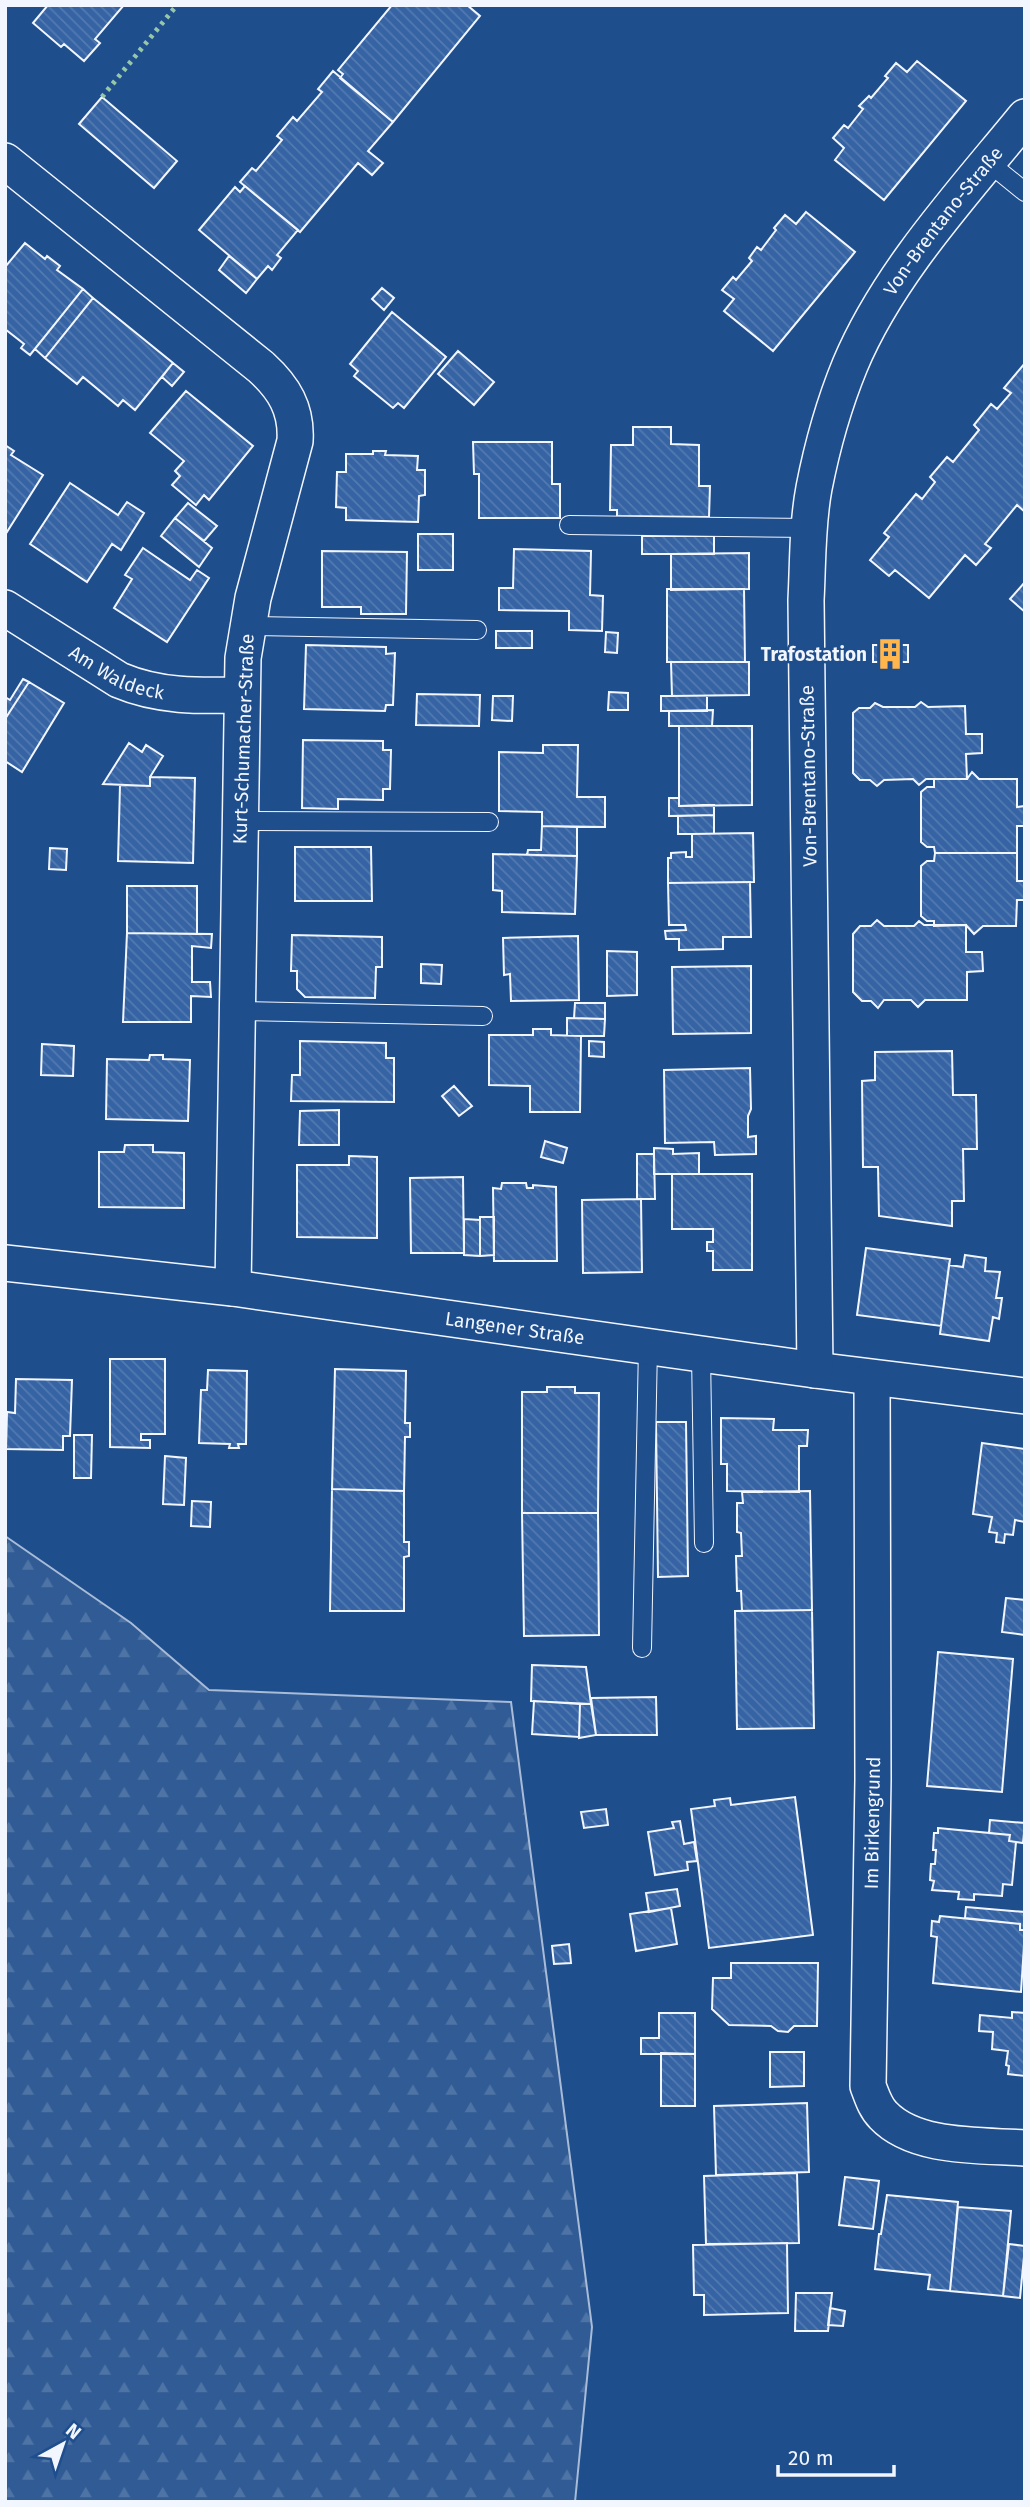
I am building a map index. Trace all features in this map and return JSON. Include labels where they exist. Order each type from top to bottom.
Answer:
[{"type":"street","name":"Von-Brentano-Straße","points":[[815,1370],[806,600],[809,528],[814,488],[833,413],[851,363],[878,312],[907,266],[1025,117]]},
{"type":"street","name":"Kurt-Schumacher-Straße","points":[[5,161],[261,367],[278,384],[291,403],[295,417],[295,441],[247,626],[241,695],[233,1288]]},
{"type":"street","name":"Am Waldeck","points":[[5,608],[119,680],[138,689],[193,696],[241,695]]},
{"type":"street","name":"Langener Straße","points":[[5,1263],[233,1288],[872,1378],[1025,1396]]},
{"type":"street","name":"Im Birkengrund","points":[[872,1378],[873,1779],[868,2086],[884,2116],[929,2140],[1025,2148]]},
{"type":"lane","points":[[988,162],[1025,192]]},
{"type":"lane","points":[[569,525],[809,528]]},
{"type":"lane","points":[[247,626],[477,630]]},
{"type":"lane","points":[[239,821],[489,822]]},
{"type":"lane","points":[[236,1012],[483,1016]]},
{"type":"lane","points":[[642,1648],[648,1346]]},
{"type":"lane","points":[[701,1354],[704,1543]]},
{"type":"green space","points":[[5,1536],[131,1623],[209,1690],[511,1702],[592,2327],[575,2502],[5,2502]]},
{"type":"building","points":[[48,5],[124,5],[95,39],[100,43],[84,61],[64,44],[61,47],[33,23]]},
{"type":"building","points":[[392,5],[467,5],[480,16],[393,122],[340,78],[343,74],[338,70]]},
{"type":"building","points":[[917,61],[966,101],[884,200],[835,160],[844,148],[833,138],[844,125],[848,128],[863,109],[859,106],[869,96],[871,98],[888,78],[885,76],[896,63],[907,72]]},
{"type":"building","points":[[333,71],[393,122],[368,151],[383,163],[372,175],[358,163],[300,232],[240,182],[252,168],[256,171],[282,140],[277,136],[293,117],[297,121],[322,92],[318,89]]},
{"type":"building","points":[[102,97],[177,161],[154,188],[79,124]]},
{"type":"building","points":[[245,186],[298,230],[277,255],[281,258],[272,270],[268,266],[257,279],[199,230],[235,187],[240,192]]},
{"type":"building","points":[[806,212],[855,252],[773,351],[724,311],[734,299],[722,290],[733,277],[736,280],[752,261],[749,258],[757,247],[761,250],[785,215],[796,224]]},
{"type":"building","points":[[25,243],[45,259],[47,256],[60,266],[57,270],[83,289],[30,355],[21,348],[24,344],[5,329],[5,267]]},
{"type":"building","points":[[229,256],[257,279],[246,293],[219,270]]},
{"type":"building","points":[[382,288],[394,298],[384,310],[372,299]]},
{"type":"building","points":[[83,289],[93,298],[45,358],[35,349]]},
{"type":"building","points":[[93,298],[173,363],[135,410],[123,400],[118,406],[83,377],[77,384],[45,358]]},
{"type":"building","points":[[392,312],[446,357],[404,408],[398,403],[393,408],[354,376],[358,371],[350,364]]},
{"type":"building","points":[[458,351],[494,382],[474,405],[438,374]]},
{"type":"building","points":[[173,363],[184,372],[172,386],[162,377]]},
{"type":"building","points":[[1025,363],[1025,512],[1017,505],[985,544],[991,548],[976,565],[965,555],[929,598],[895,570],[889,576],[870,560],[889,537],[884,533],[916,494],[922,499],[935,482],[930,477],[947,457],[953,462],[979,430],[974,425],[991,404],[997,409],[1011,393],[1004,388]]},
{"type":"building","points":[[186,391],[253,446],[209,500],[204,495],[196,505],[172,485],[180,476],[175,471],[184,461],[150,433]]},
{"type":"building","points":[[633,427],[671,427],[671,444],[699,445],[699,486],[710,486],[709,517],[617,516],[617,510],[610,510],[611,445],[633,445]]},
{"type":"building","points":[[473,442],[552,442],[552,484],[560,484],[560,518],[479,518],[479,474],[474,474]]},
{"type":"building","points":[[5,445],[14,451],[11,455],[43,475],[5,535]]},
{"type":"building","points":[[373,451],[386,451],[385,455],[418,456],[417,470],[425,470],[425,495],[419,496],[418,522],[346,520],[346,508],[336,507],[337,472],[346,472],[346,454],[373,454]]},
{"type":"building","points":[[70,483],[118,515],[127,502],[144,513],[121,550],[112,544],[87,582],[30,544]]},
{"type":"building","points":[[188,503],[217,526],[204,541],[175,518]]},
{"type":"building","points":[[175,518],[212,548],[199,567],[161,536]]},
{"type":"building","points":[[418,534],[453,534],[453,570],[418,570]]},
{"type":"building","points":[[642,536],[714,536],[714,554],[642,554]]},
{"type":"building","points":[[143,548],[190,580],[197,570],[209,578],[167,642],[114,608],[132,579],[125,575]]},
{"type":"building","points":[[514,549],[591,551],[590,595],[603,596],[602,631],[569,630],[569,611],[499,610],[499,588],[513,588]]},
{"type":"building","points":[[322,551],[407,552],[406,614],[361,614],[361,607],[322,607]]},
{"type":"building","points":[[749,553],[749,589],[671,590],[671,554]]},
{"type":"building","points":[[1025,582],[1025,612],[1010,599]]},
{"type":"building","points":[[667,589],[744,589],[745,662],[667,662]]},
{"type":"building","points":[[496,631],[532,631],[532,648],[496,648]]},
{"type":"building","points":[[606,632],[618,633],[617,653],[605,652]]},
{"type":"building","points":[[306,645],[386,647],[386,654],[395,653],[393,705],[386,705],[385,711],[304,709]]},
{"type":"building","name":"Trafostation","points":[[873,645],[908,645],[908,662],[873,662]]},
{"type":"building","points":[[671,662],[749,662],[749,695],[672,696]]},
{"type":"building","points":[[23,679],[29,682],[5,719],[5,697],[10,700]]},
{"type":"building","points":[[29,682],[64,703],[22,772],[5,761],[5,719]]},
{"type":"building","points":[[609,692],[628,693],[628,710],[608,710]]},
{"type":"building","points":[[417,694],[480,695],[479,726],[416,725]]},
{"type":"building","points":[[493,696],[513,696],[512,721],[492,720]]},
{"type":"building","points":[[661,696],[707,696],[707,711],[661,711]]},
{"type":"building","points":[[921,702],[928,707],[965,706],[966,734],[982,734],[982,753],[966,754],[967,779],[926,779],[919,785],[913,779],[884,780],[877,786],[870,780],[860,780],[853,773],[853,713],[859,708],[870,708],[875,703],[883,707],[915,707]]},
{"type":"building","points":[[713,710],[712,726],[669,726],[669,711]]},
{"type":"building","points":[[679,726],[752,726],[752,805],[679,806]]},
{"type":"building","points":[[303,740],[383,741],[383,750],[391,750],[390,789],[383,789],[383,800],[338,799],[338,809],[302,808]]},
{"type":"building","points":[[129,743],[142,752],[146,745],[163,756],[150,777],[150,786],[103,784]]},
{"type":"building","points":[[543,745],[578,745],[577,797],[605,797],[605,827],[542,826],[542,812],[499,811],[499,752],[543,753]]},
{"type":"building","points":[[972,772],[979,779],[1017,779],[1017,807],[1025,806],[1025,826],[1017,826],[1017,853],[935,853],[934,847],[927,847],[921,842],[921,792],[927,787],[934,787],[934,779],[967,779]]},
{"type":"building","points":[[150,777],[195,778],[193,863],[118,861],[120,785],[150,786]]},
{"type":"building","points":[[669,798],[679,798],[679,806],[714,805],[714,815],[669,816]]},
{"type":"building","points":[[714,815],[714,834],[678,834],[678,816]]},
{"type":"building","points":[[542,826],[577,827],[577,856],[527,855],[528,850],[541,850]]},
{"type":"building","points":[[753,833],[754,882],[668,883],[668,858],[671,858],[671,853],[686,852],[686,857],[692,857],[692,834]]},
{"type":"building","points":[[295,847],[371,847],[372,901],[295,901]]},
{"type":"building","points":[[50,848],[67,849],[66,870],[49,869]]},
{"type":"building","points":[[935,853],[1017,853],[1017,881],[1025,881],[1025,900],[1017,900],[1016,926],[983,926],[974,934],[966,925],[934,926],[934,921],[927,921],[921,916],[921,866],[927,861],[934,861]]},
{"type":"building","points":[[493,854],[577,856],[575,914],[502,912],[502,891],[493,890]]},
{"type":"building","points":[[750,882],[751,937],[723,937],[723,949],[679,950],[679,939],[666,939],[665,931],[686,930],[685,925],[669,925],[668,883]]},
{"type":"building","points":[[127,886],[197,886],[197,934],[127,933]]},
{"type":"building","points":[[877,920],[884,926],[914,926],[919,921],[924,925],[966,925],[966,952],[982,952],[983,971],[967,972],[967,1000],[925,1000],[918,1007],[911,1000],[884,1000],[878,1008],[871,1001],[862,1001],[853,992],[853,934],[860,926],[871,926]]},
{"type":"building","points":[[127,933],[212,934],[211,948],[192,946],[192,982],[210,982],[211,997],[191,996],[191,1022],[123,1022]]},
{"type":"building","points":[[292,935],[382,937],[382,967],[376,967],[375,998],[305,997],[297,989],[297,971],[291,971]]},
{"type":"building","points":[[578,936],[579,1000],[511,1001],[510,974],[504,975],[503,938]]},
{"type":"building","points":[[607,951],[637,952],[637,995],[607,996]]},
{"type":"building","points":[[421,964],[442,965],[441,984],[421,983]]},
{"type":"building","points":[[751,966],[751,1033],[673,1034],[672,967]]},
{"type":"building","points":[[575,1003],[605,1003],[605,1019],[574,1018]]},
{"type":"building","points":[[567,1018],[605,1019],[604,1036],[567,1036]]},
{"type":"building","points":[[533,1029],[551,1029],[551,1035],[581,1036],[580,1112],[530,1112],[530,1086],[489,1085],[489,1035],[533,1035]]},
{"type":"building","points":[[300,1041],[386,1043],[386,1058],[394,1058],[394,1102],[291,1101],[292,1075],[300,1075]]},
{"type":"building","points":[[589,1041],[604,1042],[604,1057],[589,1056]]},
{"type":"building","points":[[42,1044],[74,1046],[73,1076],[41,1075]]},
{"type":"building","points":[[952,1051],[953,1095],[976,1095],[977,1149],[963,1149],[964,1201],[952,1201],[952,1226],[879,1216],[878,1167],[863,1167],[862,1081],[875,1080],[875,1052]]},
{"type":"building","points":[[150,1055],[163,1055],[163,1059],[190,1060],[188,1121],[106,1119],[107,1059],[149,1060]]},
{"type":"building","points":[[750,1068],[751,1109],[748,1116],[748,1137],[756,1136],[756,1154],[715,1155],[714,1142],[665,1143],[664,1070]]},
{"type":"building","points":[[454,1086],[472,1106],[459,1116],[442,1096]]},
{"type":"building","points":[[339,1110],[339,1145],[299,1145],[300,1111]]},
{"type":"building","points":[[545,1141],[567,1148],[563,1163],[541,1157]]},
{"type":"building","points":[[125,1145],[153,1145],[153,1152],[184,1153],[184,1208],[99,1207],[99,1152],[124,1152]]},
{"type":"building","points":[[654,1148],[673,1149],[673,1154],[699,1153],[699,1174],[654,1174]]},
{"type":"building","points":[[637,1154],[654,1154],[655,1199],[637,1199]]},
{"type":"building","points":[[349,1156],[377,1157],[377,1238],[297,1237],[297,1165],[349,1165]]},
{"type":"building","points":[[672,1174],[752,1174],[752,1270],[713,1270],[713,1251],[707,1251],[707,1242],[713,1242],[713,1229],[672,1229]]},
{"type":"building","points":[[463,1177],[464,1253],[411,1253],[410,1178]]},
{"type":"building","points":[[502,1183],[526,1183],[527,1188],[533,1188],[533,1185],[556,1187],[557,1261],[494,1261],[493,1188],[501,1189]]},
{"type":"building","points":[[641,1199],[642,1272],[583,1273],[582,1200]]},
{"type":"building","points":[[480,1217],[494,1217],[494,1255],[480,1256]]},
{"type":"building","points":[[464,1219],[480,1220],[480,1256],[464,1255]]},
{"type":"building","points":[[866,1248],[950,1259],[941,1326],[857,1315]]},
{"type":"building","points":[[965,1255],[986,1258],[985,1271],[1000,1272],[996,1298],[1002,1298],[999,1319],[993,1317],[989,1341],[940,1334],[949,1265],[963,1267]]},
{"type":"building","points":[[110,1359],[165,1359],[165,1434],[141,1434],[141,1440],[150,1440],[150,1448],[110,1447]]},
{"type":"building","points":[[335,1369],[406,1371],[405,1423],[410,1423],[410,1437],[405,1437],[404,1491],[332,1489]]},
{"type":"building","points":[[208,1370],[247,1371],[246,1444],[238,1444],[239,1448],[229,1448],[230,1444],[199,1443],[201,1390],[207,1390]]},
{"type":"building","points":[[16,1379],[72,1380],[70,1436],[63,1436],[63,1450],[6,1449],[7,1412],[15,1413]]},
{"type":"building","points":[[547,1387],[575,1387],[575,1393],[599,1393],[598,1513],[522,1513],[522,1392],[547,1392]]},
{"type":"building","points":[[721,1418],[774,1419],[773,1430],[808,1430],[807,1446],[799,1446],[799,1492],[727,1491],[727,1464],[721,1464]]},
{"type":"building","points":[[656,1422],[686,1422],[688,1576],[658,1577]]},
{"type":"building","points":[[74,1435],[92,1435],[91,1478],[74,1478]]},
{"type":"building","points":[[982,1443],[1025,1449],[1025,1522],[1015,1520],[1013,1535],[1005,1534],[1004,1543],[996,1542],[997,1533],[989,1532],[992,1517],[973,1514]]},
{"type":"building","points":[[165,1456],[186,1458],[184,1505],[163,1504]]},
{"type":"building","points":[[332,1489],[404,1491],[404,1542],[409,1542],[409,1556],[404,1557],[404,1611],[330,1611]]},
{"type":"building","points":[[810,1491],[812,1610],[742,1611],[741,1591],[737,1591],[736,1556],[742,1556],[741,1533],[737,1532],[737,1503],[743,1503],[742,1492]]},
{"type":"building","points":[[192,1501],[211,1502],[210,1527],[191,1526]]},
{"type":"building","points":[[522,1513],[598,1513],[599,1635],[524,1636]]},
{"type":"building","points":[[1006,1598],[1025,1600],[1025,1635],[1002,1632]]},
{"type":"building","points":[[812,1610],[814,1728],[737,1729],[735,1611]]},
{"type":"building","points":[[938,1652],[1013,1659],[1002,1792],[927,1786]]},
{"type":"building","points":[[532,1665],[586,1667],[591,1704],[531,1701]]},
{"type":"building","points":[[656,1697],[657,1735],[596,1735],[591,1698]]},
{"type":"building","points":[[534,1701],[580,1704],[579,1737],[532,1734]]},
{"type":"building","points":[[580,1704],[591,1704],[596,1735],[579,1738]]},
{"type":"building","points":[[795,1797],[813,1935],[709,1948],[691,1809],[715,1806],[714,1800],[730,1798],[731,1805]]},
{"type":"building","points":[[606,1809],[608,1825],[584,1828],[581,1812]]},
{"type":"building","points":[[990,1820],[1025,1823],[1023,1843],[1009,1841],[1010,1835],[989,1833]]},
{"type":"building","points":[[680,1821],[684,1844],[694,1842],[697,1861],[687,1862],[688,1870],[655,1875],[648,1832],[674,1828],[672,1822]]},
{"type":"building","points":[[938,1828],[1010,1835],[1009,1841],[1016,1842],[1012,1885],[1003,1884],[1002,1896],[974,1894],[974,1900],[958,1899],[959,1892],[932,1890],[934,1881],[930,1880],[931,1864],[935,1864],[936,1850],[933,1850],[934,1833],[938,1833]]},
{"type":"building","points":[[677,1889],[680,1906],[649,1912],[646,1893]]},
{"type":"building","points":[[966,1907],[1025,1912],[1025,1930],[1020,1930],[1020,1924],[965,1918]]},
{"type":"building","points":[[671,1908],[677,1944],[636,1951],[630,1914]]},
{"type":"building","points":[[940,1916],[1020,1924],[1020,1930],[1025,1930],[1021,1992],[933,1983],[937,1937],[931,1936],[932,1921],[939,1922]]},
{"type":"building","points":[[569,1944],[571,1963],[554,1964],[552,1946]]},
{"type":"building","points":[[731,1963],[818,1963],[817,2026],[794,2026],[788,2032],[778,2031],[771,2026],[729,2025],[712,2009],[713,1978],[731,1978]]},
{"type":"building","points":[[1012,2012],[1025,2013],[1025,2076],[1008,2074],[1008,2051],[992,2049],[993,2032],[979,2031],[980,2015],[1012,2018]]},
{"type":"building","points":[[659,2013],[695,2013],[695,2054],[641,2054],[641,2038],[659,2038]]},
{"type":"building","points":[[770,2052],[804,2052],[804,2086],[770,2087]]},
{"type":"building","points":[[661,2053],[695,2054],[695,2106],[661,2106]]},
{"type":"building","points":[[807,2103],[809,2172],[716,2175],[714,2106]]},
{"type":"building","points":[[797,2173],[799,2243],[706,2244],[704,2176]]},
{"type":"building","points":[[845,2177],[879,2181],[873,2229],[839,2225]]},
{"type":"building","points":[[887,2195],[958,2202],[950,2291],[928,2289],[930,2275],[875,2269]]},
{"type":"building","points":[[958,2207],[1011,2211],[1003,2296],[950,2291]]},
{"type":"building","points":[[787,2243],[788,2313],[704,2315],[704,2295],[694,2295],[693,2245]]},
{"type":"building","points":[[1009,2244],[1025,2246],[1020,2298],[1003,2296]]},
{"type":"building","points":[[796,2293],[832,2293],[828,2331],[795,2331]]},
{"type":"building","points":[[830,2308],[845,2311],[843,2326],[828,2325]]},
{"type":"hedge","points":[[102,97],[177,5]]},
{"type":"place","name":"Trafostation","points":[[890,654]]}]
